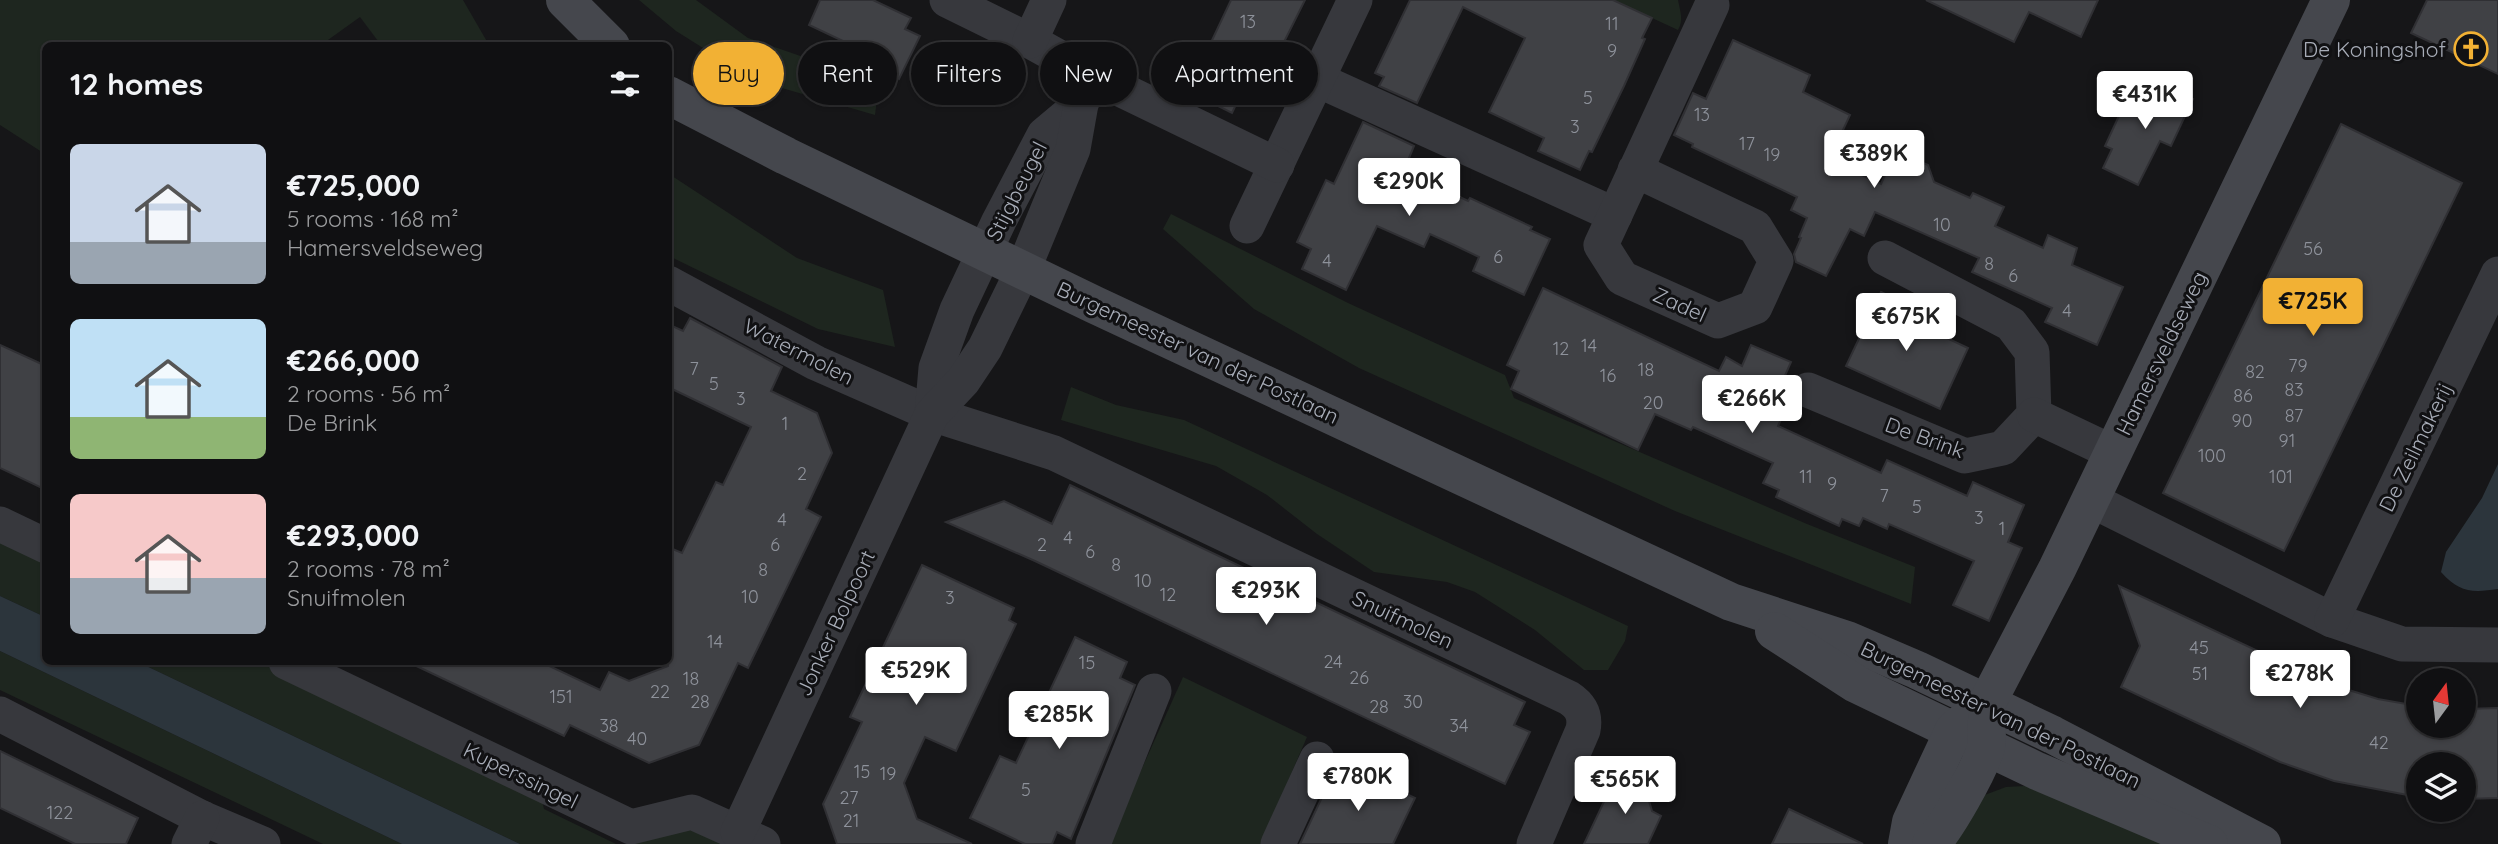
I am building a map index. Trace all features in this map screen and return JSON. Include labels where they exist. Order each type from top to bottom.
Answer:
[{"type":"street","points":[[565,0],[607,42]]},
{"type":"street","points":[[947,0],[1030,41],[1040,50]]},
{"type":"street","points":[[1030,41],[1049,0]]},
{"type":"street","points":[[1355,0],[1318,80],[1615,215]]},
{"type":"street","name":"Hamersveldseweg","points":[[1907,844],[1910,822],[1970,738],[2091,499],[2331,0]]},
{"type":"street","name":"Zadel","points":[[1635,170],[1755,227],[1776,261],[1755,307],[1718,321],[1622,278],[1601,245],[1635,170],[1712,5]]},
{"type":"street","name":"Burgemeester van der Postlaan","points":[[672,97],[786,156],[1023,270],[1731,603],[1882,654],[2053,735],[2262,844]]},
{"type":"street","name":"Stijgbeugel","points":[[985,251],[1044,135],[1073,105]]},
{"type":"street","name":"Stijgbeugel","points":[[1023,270],[1073,149],[1083,105]]},
{"type":"street","points":[[1125,105],[1278,165]]},
{"type":"street","points":[[1247,226],[1306,105]]},
{"type":"street","name":"Jonker Bolpoort","points":[[750,838],[932,414],[936,368],[957,310],[985,251]]},
{"type":"street","points":[[1885,258],[2011,324],[2032,352],[2034,415],[2114,453]]},
{"type":"street","name":"Jonker Bolpoort","points":[[932,414],[963,381],[985,348],[1023,270]]},
{"type":"street","name":"De Zeilmakerij","points":[[2332,620],[2498,274]]},
{"type":"street","name":"Watermolen","points":[[672,285],[816,363],[932,414]]},
{"type":"street","name":"De Brink","points":[[1808,390],[1965,456],[2003,448],[2034,415]]},
{"type":"street","name":"Snuifmolen","points":[[932,414],[1054,453],[1577,703],[1584,716],[1583,730],[1534,844]]},
{"type":"street","points":[[2091,499],[2332,620],[2402,644],[2498,645]]},
{"type":"street","points":[[0,524],[42,544]]},
{"type":"street","name":"Burgemeester van der Postlaan","points":[[1731,603],[1856,684],[2037,771],[2209,844]]},
{"type":"street","name":"Kuperssingel","points":[[292,665],[631,827],[692,812],[750,838]]},
{"type":"street","points":[[1093,844],[1154,691]]},
{"type":"street","points":[[0,714],[196,831],[263,844]]},
{"type":"street","name":"Hamersveldseweg","points":[[1931,844],[1939,836],[1961,798],[1970,738]]},
{"type":"street","points":[[1278,844],[1317,759]]},
{"type":"shaded area","points":[[0,0],[463,0],[487,42],[379,42],[360,17],[325,42],[42,42],[42,152],[0,125]]},
{"type":"shaded area","points":[[639,0],[696,0],[748,38],[760,42],[694,42]]},
{"type":"shaded area","points":[[1613,0],[1678,0],[1680,26],[1678,30]]},
{"type":"shaded area","points":[[784,50],[798,55],[798,93],[784,89]]},
{"type":"shaded area","points":[[840,105],[876,105],[875,115]]},
{"type":"shaded area","points":[[672,176],[797,258],[883,290],[895,347],[818,329],[672,257]]},
{"type":"shaded area","points":[[1171,214],[1348,303],[1505,375],[1514,398],[1807,524],[1915,567],[1911,604],[1675,511],[1359,368],[1254,309],[1163,229]]},
{"type":"shaded area","points":[[1071,387],[1116,405],[1184,420],[1628,626],[1625,641],[1608,670],[1584,670],[1535,630],[1475,592],[1447,582],[1374,572],[1317,534],[1267,495],[1216,466],[1061,420]]},
{"type":"shaded area","points":[[2498,464],[2498,589],[2466,590],[2454,584],[2441,572],[2446,552],[2482,498]]},
{"type":"shaded area","points":[[0,539],[42,559],[42,616],[0,596]]},
{"type":"shaded area","points":[[0,596],[42,616],[42,665],[144,665],[520,844],[402,844],[0,651]]},
{"type":"shaded area","points":[[0,651],[402,844],[323,844],[0,690]]},
{"type":"shaded area","points":[[144,665],[264,665],[541,796],[544,809],[616,844],[520,844]]},
{"type":"shaded area","points":[[1183,677],[1307,737],[1261,844],[1108,844]]},
{"type":"shaded area","points":[[2043,785],[2175,844],[1942,844],[1982,796],[2006,787]]},
{"type":"shaded area","points":[[677,825],[727,844],[631,844]]},
{"type":"building","points":[[820,0],[873,0],[911,18],[905,29],[920,36],[917,42],[911,42],[911,54],[899,79],[897,42],[845,42],[809,25]]},
{"type":"building","points":[[1231,0],[1305,0],[1284,42],[1211,42]]},
{"type":"building","points":[[1410,0],[1613,0],[1652,18],[1624,86],[1592,152],[1589,151],[1580,170],[1538,151],[1544,138],[1489,112],[1525,38],[1463,7],[1417,103],[1379,86],[1384,77],[1375,73]]},
{"type":"building","points":[[1926,0],[2098,0],[2081,37],[2029,12],[2014,42]]},
{"type":"building","name":"De Koningshof","points":[[2427,0],[2498,0],[2498,74],[2411,33]]},
{"type":"building","points":[[1733,40],[1810,75],[1803,92],[1850,115],[1829,160],[1881,184],[1896,151],[1928,165],[1934,182],[1970,198],[1973,193],[2004,207],[1995,226],[2043,248],[2048,235],[2077,248],[2072,265],[2123,287],[2097,345],[2045,322],[2052,308],[1972,272],[1979,258],[1875,212],[1864,236],[1850,229],[1826,276],[1796,262],[1794,254],[1807,218],[1791,210],[1797,197],[1692,147],[1693,144],[1674,135],[1693,93],[1706,99]]},
{"type":"building","points":[[2157,83],[2193,99],[2171,146],[2160,141],[2138,185],[2103,168],[2112,149],[2105,146],[2130,92],[2149,100]]},
{"type":"building","points":[[1216,105],[1236,105],[1232,113]]},
{"type":"building","points":[[1363,122],[1414,146],[1404,170],[1468,201],[1470,198],[1532,227],[1530,230],[1550,239],[1524,295],[1473,271],[1479,257],[1454,245],[1430,234],[1424,247],[1377,226],[1346,290],[1302,269],[1311,249],[1297,242],[1326,180],[1334,184]]},
{"type":"building","points":[[2341,124],[2462,183],[2284,551],[2163,493]]},
{"type":"building","points":[[1543,288],[1719,371],[1726,357],[1742,366],[1751,345],[1791,362],[1773,403],[1786,408],[1778,426],[1881,473],[1887,460],[1967,496],[1973,482],[2024,505],[2008,542],[2022,548],[1989,621],[1953,605],[1974,561],[1889,524],[1887,529],[1863,518],[1859,526],[1842,519],[1839,526],[1776,497],[1779,490],[1763,483],[1773,463],[1693,427],[1691,430],[1655,414],[1638,450],[1511,389],[1519,371],[1507,365]]},
{"type":"building","points":[[1881,292],[1920,311],[1915,323],[1968,348],[1940,409],[1846,366]]},
{"type":"building","points":[[690,318],[782,367],[771,391],[817,413],[832,453],[806,509],[821,517],[748,668],[738,663],[699,745],[649,763],[570,725],[564,736],[414,665],[547,665],[600,690],[609,672],[629,681],[672,665],[672,549],[682,553],[716,482],[723,485],[751,427],[672,389],[672,326],[683,331]]},
{"type":"building","points":[[0,345],[42,364],[42,488],[0,468]]},
{"type":"building","points":[[1070,485],[1525,702],[1514,725],[1530,732],[1505,784],[1035,561],[946,522],[1004,501],[1052,524]]},
{"type":"building","points":[[922,565],[1014,608],[1009,620],[1016,624],[956,751],[925,737],[904,783],[917,819],[972,844],[837,844],[823,804],[862,722],[850,717]]},
{"type":"building","points":[[2119,586],[2326,683],[2378,699],[2406,704],[2406,738],[2476,738],[2476,709],[2498,708],[2498,798],[2476,799],[2476,752],[2406,752],[2406,795],[2334,781],[2280,762],[2121,687],[2140,646]]},
{"type":"building","points":[[1075,637],[1127,662],[1120,678],[1135,685],[1071,839],[1057,832],[1052,844],[1025,844],[970,818],[1000,756],[1016,763]]},
{"type":"building","points":[[0,751],[138,818],[126,844],[75,844],[0,808]]},
{"type":"building","points":[[1350,767],[1415,798],[1393,844],[1300,844],[1331,778],[1342,783]]},
{"type":"building","points":[[1623,774],[1644,784],[1652,811],[1661,816],[1648,844],[1584,844],[1609,791],[1614,793]]},
{"type":"building","points":[[1789,809],[1863,844],[1772,844]]},
{"type":"place","name":"De Koningshof","points":[[2471,49]]}]
